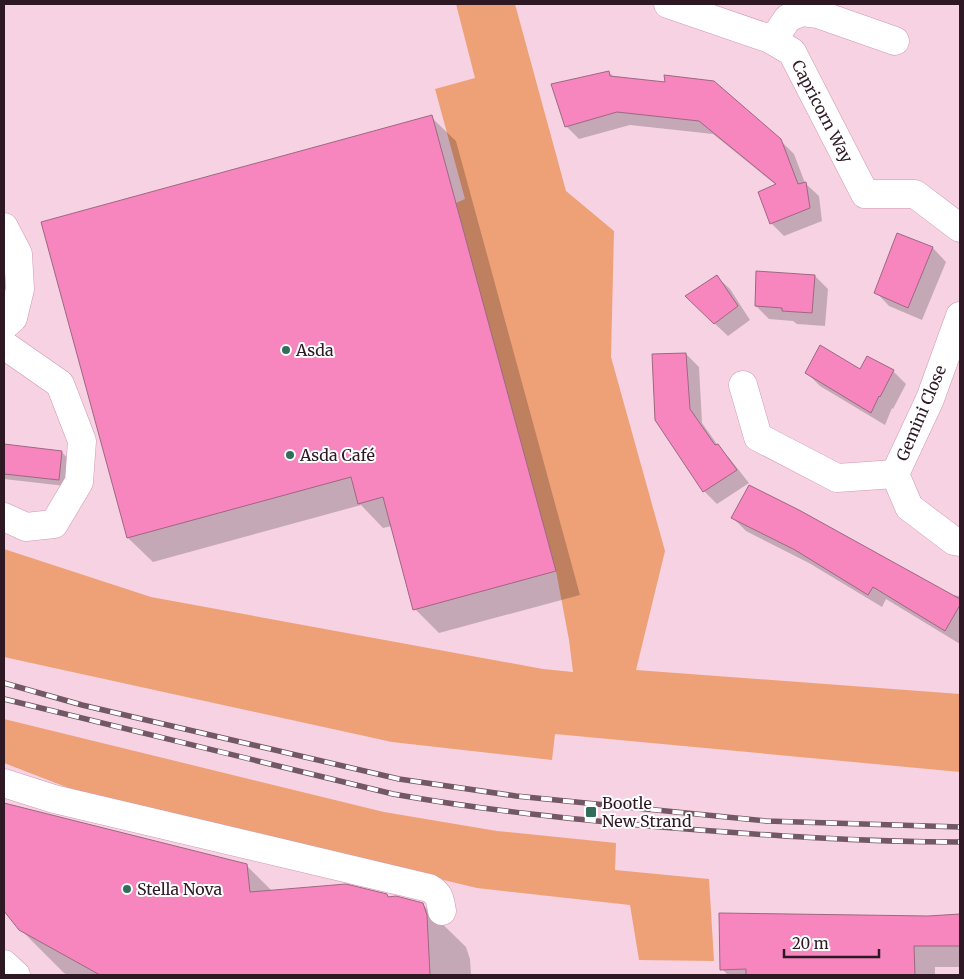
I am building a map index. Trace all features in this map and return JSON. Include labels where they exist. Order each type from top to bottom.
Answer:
[{"type":"street","name":"Capricorn Way","points":[[668,4],[770,39],[792,52],[865,194],[914,194],[960,228]]},
{"type":"street","points":[[770,39],[779,31],[788,18],[802,12],[818,14],[896,41]]},
{"type":"street","points":[[4,227],[18,254],[20,289],[13,318],[4,326]]},
{"type":"street","name":"Gemini Close","points":[[960,316],[930,400],[895,474],[909,507],[954,541],[960,542]]},
{"type":"street","points":[[4,345],[60,384],[82,441],[79,482],[54,524],[26,527],[4,517]]},
{"type":"street","points":[[743,385],[758,437],[837,478],[895,474]]},
{"type":"street","points":[[4,783],[54,799],[429,888],[440,897],[442,911]]},
{"type":"street","points":[[4,964],[16,975]]},
{"type":"shaded area","points":[[456,4],[515,4],[566,191],[614,231],[611,357],[665,551],[636,670],[960,694],[960,772],[555,734],[552,760],[392,742],[4,657],[4,549],[151,597],[543,669],[573,672],[556,571],[456,203],[465,199],[435,89],[475,78]]},
{"type":"shaded area","points":[[4,719],[384,812],[497,831],[616,843],[615,870],[709,879],[714,961],[639,960],[630,905],[477,888],[87,795],[4,763]]},
{"type":"building","points":[[609,71],[610,76],[665,82],[664,75],[714,81],[781,139],[798,184],[806,182],[810,208],[770,224],[758,192],[776,184],[699,121],[617,112],[565,127],[551,84]]},
{"type":"building","name":"Asda","points":[[432,115],[556,571],[413,610],[383,497],[358,504],[351,477],[127,538],[41,222]]},
{"type":"building","points":[[897,233],[933,247],[908,308],[874,293]]},
{"type":"building","points":[[756,271],[815,275],[812,313],[782,311],[782,308],[755,306]]},
{"type":"building","points":[[717,275],[738,306],[714,324],[685,296]]},
{"type":"building","points":[[820,345],[860,369],[867,356],[894,370],[871,413],[805,373]]},
{"type":"building","points":[[686,353],[690,409],[715,445],[718,444],[737,470],[703,492],[655,420],[652,354]]},
{"type":"building","points":[[4,444],[62,451],[59,480],[4,474]]},
{"type":"building","points":[[749,485],[799,510],[960,599],[960,605],[945,631],[873,587],[868,595],[795,550],[731,518]]},
{"type":"building","name":"Stella Nova","points":[[4,803],[247,864],[250,892],[346,884],[387,894],[388,897],[396,896],[423,903],[427,915],[430,975],[100,975],[19,930],[4,911]]},
{"type":"building","points":[[719,913],[928,916],[960,914],[960,946],[914,946],[915,975],[746,975],[746,969],[720,970]]},
{"type":"railway","points":[[4,683],[82,705],[399,779],[516,796],[766,821],[960,827]]},
{"type":"railway","points":[[4,699],[393,794],[460,805],[698,830],[848,839],[960,842]]},
{"type":"place","name":"Asda","points":[[286,350]]},
{"type":"place","name":"Asda Café","points":[[290,455]]},
{"type":"place","name":"Bootle New Strand","points":[[591,812]]},
{"type":"place","name":"Stella Nova","points":[[127,889]]}]
